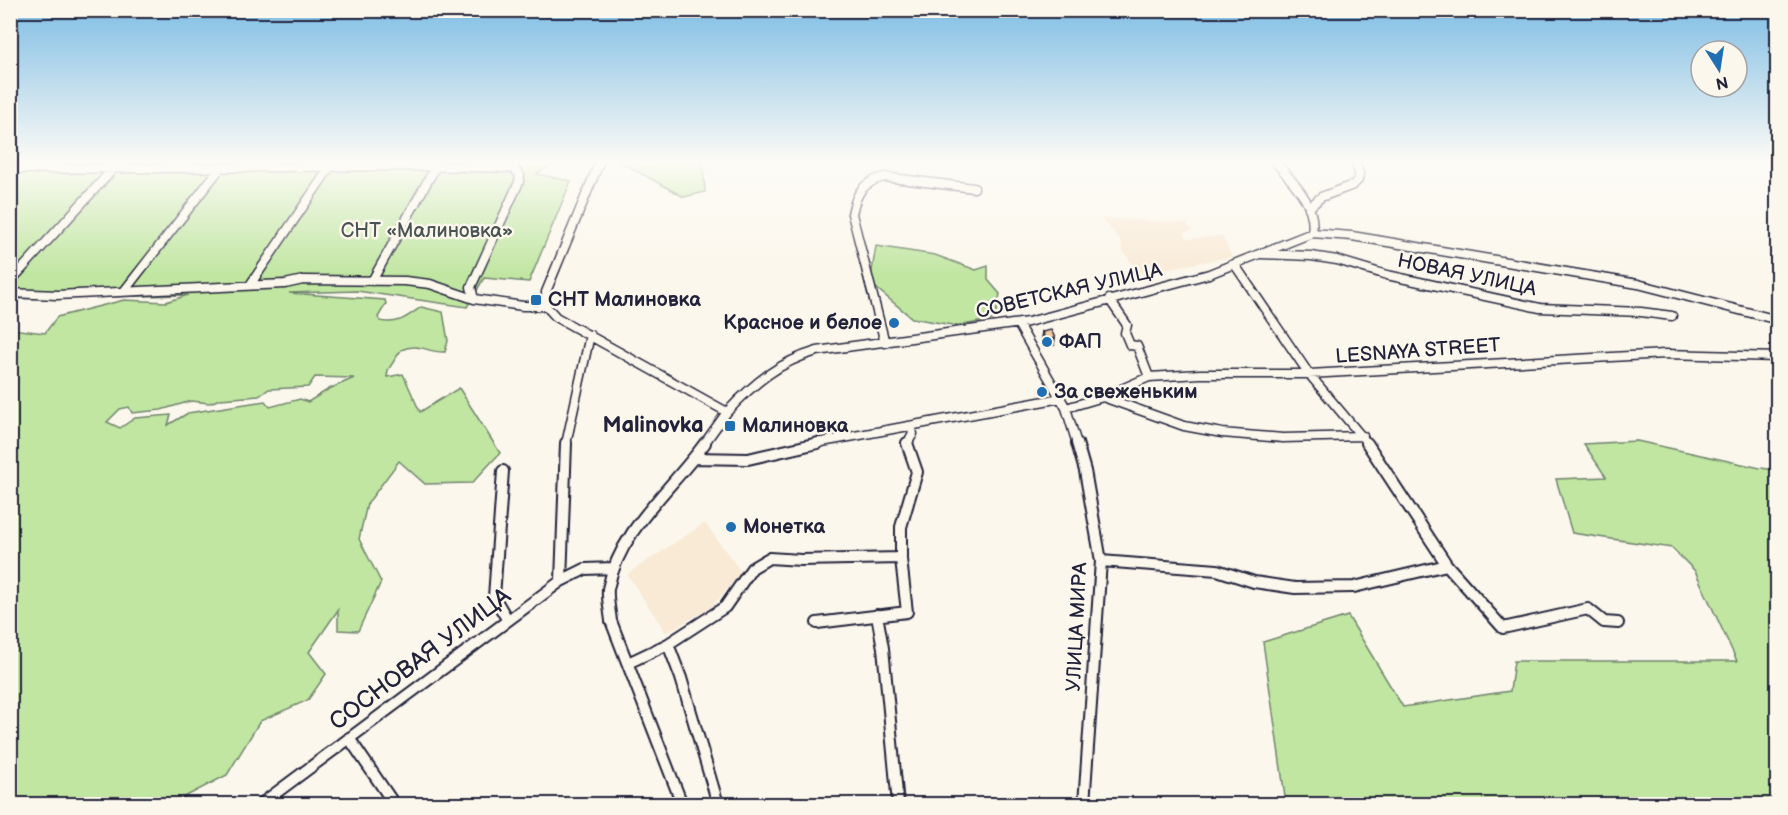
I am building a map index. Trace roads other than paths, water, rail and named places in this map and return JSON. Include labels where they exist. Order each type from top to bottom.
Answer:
[{"type":"street","points":[[10,282],[84,199]]},
{"type":"street","points":[[125,290],[194,199]]},
{"type":"street","points":[[250,285],[308,199]]},
{"type":"street","points":[[372,281],[418,199]]},
{"type":"street","points":[[474,299],[471,287],[474,279],[512,199]]},
{"type":"street","points":[[584,199],[546,292],[546,306],[556,317],[727,412]]},
{"type":"street","points":[[855,199],[852,214],[885,343]]},
{"type":"street","points":[[1305,199],[1314,226],[1311,233],[1352,236],[1638,284],[1778,320]]},
{"type":"street","points":[[1309,207],[1319,199]]},
{"type":"street","name":"СОВЕТСКАЯ УЛИЦА","points":[[682,804],[611,621],[608,590],[614,568],[635,528],[694,458],[727,412],[757,380],[783,363],[817,351],[1018,324],[1198,277],[1235,265],[1311,233]]},
{"type":"street","name":"НОВАЯ УЛИЦА","points":[[1258,254],[1311,256],[1387,276],[1540,308],[1641,312],[1672,316]]},
{"type":"street","points":[[1235,265],[1309,374],[1363,436],[1447,565],[1503,628],[1588,609],[1604,622],[1618,623]]},
{"type":"street","points":[[10,293],[57,295],[285,284],[303,280],[405,280],[430,284],[474,299],[523,306],[546,306]]},
{"type":"street","points":[[1109,299],[1126,325],[1125,333],[1130,345],[1137,346],[1149,377]]},
{"type":"street","name":"УЛИЦА МИРА","points":[[1018,324],[1066,408],[1085,471],[1101,561],[1084,804]]},
{"type":"street","points":[[561,581],[562,485],[566,444],[590,335]]},
{"type":"street","name":"LESNAYA STREET","points":[[1066,408],[1102,397],[1149,377],[1200,374],[1309,374],[1665,354],[1778,357]]},
{"type":"street","points":[[1102,397],[1154,414],[1162,420],[1202,430],[1256,436],[1307,438],[1363,436]]},
{"type":"street","points":[[694,458],[748,459],[1061,398]]},
{"type":"street","points":[[817,623],[907,612],[901,558],[903,512],[916,479],[916,464],[907,443],[913,434],[911,426]]},
{"type":"street","points":[[503,471],[494,597],[507,619]]},
{"type":"street","points":[[628,663],[668,644],[725,606],[752,568],[769,558],[801,560],[901,558]]},
{"type":"street","points":[[1101,561],[1217,570],[1254,582],[1295,588],[1354,587],[1447,565]]},
{"type":"street","name":"СОСНОВАЯ УЛИЦА","points":[[261,804],[561,581],[585,569],[614,568]]},
{"type":"street","points":[[877,615],[883,648],[898,804]]},
{"type":"street","points":[[668,644],[681,678],[718,804]]},
{"type":"street","points":[[349,738],[394,804]]},
{"type":"place","name":"СНТ Малиновка","points":[[536,300]]},
{"type":"place","name":"Красное и белое","points":[[894,323]]},
{"type":"place","name":"ФАП","points":[[1047,342]]},
{"type":"place","name":"За свеженьким","points":[[1042,392]]},
{"type":"place","name":"Малиновка","points":[[730,426]]},
{"type":"place","name":"Монетка","points":[[731,527]]},
{"type":"district","name":"Malinovka","points":[[653,425]]},
{"type":"park label","name":"СНТ «Малиновка»","points":[[427,231]]}]
